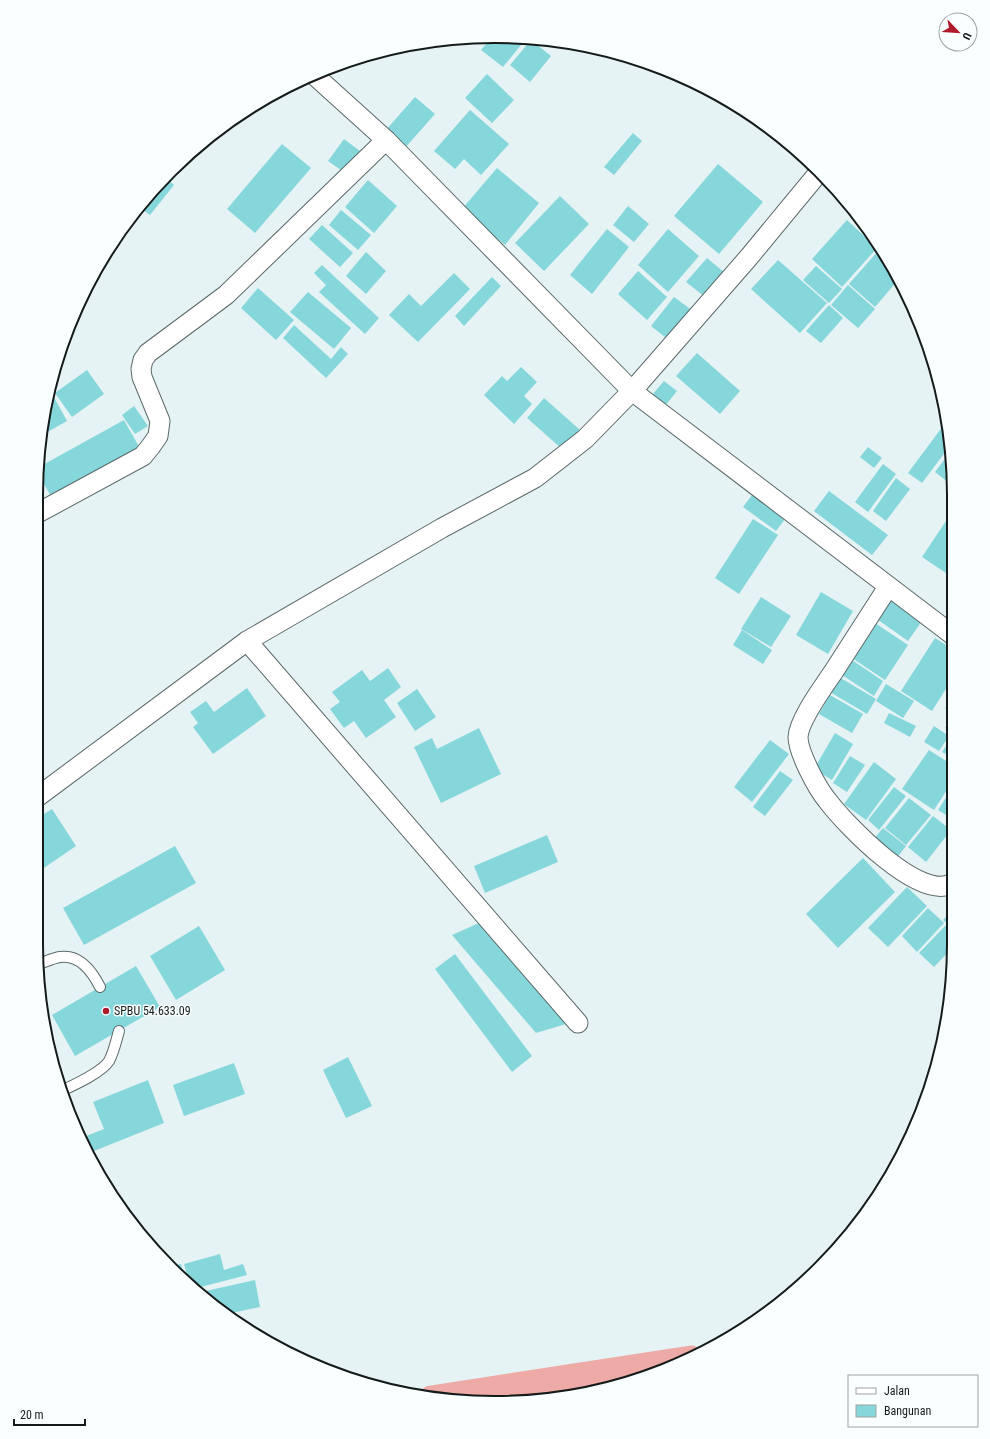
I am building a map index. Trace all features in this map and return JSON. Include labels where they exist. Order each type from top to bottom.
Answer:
[{"type":"street","points":[[318,79],[386,140],[632,391],[947,631]]},
{"type":"street","points":[[43,510],[143,456],[158,436],[160,421],[142,377],[141,370],[145,357],[226,295],[386,140]]},
{"type":"street","points":[[43,793],[247,642],[442,528],[535,478],[585,439],[632,391],[749,257],[816,176]]},
{"type":"street","points":[[888,586],[810,707],[798,736],[800,746],[809,767],[826,799],[864,841],[908,875],[928,884],[939,887],[947,886]]},
{"type":"street","points":[[247,642],[578,1023]]},
{"type":"lane","points":[[44,962],[60,957],[74,959],[88,966],[100,987]]},
{"type":"lane","points":[[67,1088],[94,1073],[108,1062],[115,1047],[119,1030]]},
{"type":"building","points":[[487,43],[522,44],[503,67],[481,50]]},
{"type":"building","points":[[527,44],[538,45],[551,56],[530,82],[510,65]]},
{"type":"building","points":[[487,74],[514,100],[492,123],[465,98]]},
{"type":"building","points":[[415,97],[435,114],[405,148],[385,131]]},
{"type":"building","points":[[470,110],[509,144],[481,175],[464,159],[455,169],[434,151]]},
{"type":"building","points":[[633,133],[642,141],[614,175],[604,167]]},
{"type":"building","points":[[344,139],[364,154],[348,175],[328,161]]},
{"type":"building","points":[[282,144],[311,168],[255,233],[227,209]]},
{"type":"building","points":[[718,164],[763,202],[719,254],[674,216]]},
{"type":"building","points":[[497,168],[539,203],[505,245],[462,209]]},
{"type":"building","points":[[368,180],[397,206],[374,233],[345,207]]},
{"type":"building","points":[[169,181],[174,185],[150,215],[144,211]]},
{"type":"building","points":[[560,196],[589,224],[544,271],[515,243]]},
{"type":"building","points":[[628,206],[649,224],[634,242],[613,225]]},
{"type":"building","points":[[341,210],[371,235],[358,250],[329,225]]},
{"type":"building","points":[[847,220],[868,239],[875,250],[842,287],[812,259]]},
{"type":"building","points":[[322,225],[353,253],[340,267],[309,239]]},
{"type":"building","points":[[607,229],[629,247],[592,294],[570,275]]},
{"type":"building","points":[[668,229],[699,256],[668,292],[638,265]]},
{"type":"building","points":[[366,252],[386,271],[366,294],[346,276]]},
{"type":"building","points":[[876,253],[894,284],[875,307],[849,284]]},
{"type":"building","points":[[707,258],[725,273],[705,297],[686,282]]},
{"type":"building","points":[[778,260],[827,303],[800,333],[751,289]]},
{"type":"building","points":[[322,265],[379,318],[365,334],[319,292],[326,285],[314,273]]},
{"type":"building","points":[[816,266],[842,289],[829,303],[803,280]]},
{"type":"building","points":[[638,271],[667,297],[647,320],[618,294]]},
{"type":"building","points":[[454,273],[470,289],[418,342],[389,315],[409,294],[421,306]]},
{"type":"building","points":[[492,277],[501,286],[464,326],[455,316]]},
{"type":"building","points":[[848,285],[875,309],[858,328],[831,305]]},
{"type":"building","points":[[258,288],[294,320],[276,340],[241,308]]},
{"type":"building","points":[[308,292],[351,328],[334,349],[290,312]]},
{"type":"building","points":[[674,297],[693,311],[670,341],[651,326]]},
{"type":"building","points":[[829,305],[843,318],[821,343],[806,331]]},
{"type":"building","points":[[294,325],[331,359],[341,347],[348,354],[326,378],[283,338]]},
{"type":"building","points":[[697,353],[740,391],[720,414],[676,376]]},
{"type":"building","points":[[521,367],[537,382],[524,396],[532,404],[514,424],[484,395],[502,376],[507,381]]},
{"type":"building","points":[[87,370],[104,394],[72,417],[55,393]]},
{"type":"building","points":[[664,381],[677,391],[665,406],[652,395]]},
{"type":"building","points":[[54,397],[67,421],[48,432]]},
{"type":"building","points":[[544,398],[580,430],[562,449],[527,418]]},
{"type":"building","points":[[134,406],[148,426],[135,434],[122,415]]},
{"type":"building","points":[[124,420],[142,452],[54,502],[43,483],[44,464]]},
{"type":"building","points":[[942,428],[945,453],[922,483],[908,473]]},
{"type":"building","points":[[868,447],[882,458],[874,468],[860,457]]},
{"type":"building","points":[[945,458],[947,481],[935,472]]},
{"type":"building","points":[[883,464],[896,474],[868,512],[855,502]]},
{"type":"building","points":[[896,478],[910,489],[886,521],[873,511]]},
{"type":"building","points":[[755,491],[788,515],[776,531],[743,507]]},
{"type":"building","points":[[829,491],[888,535],[872,555],[814,511]]},
{"type":"building","points":[[753,519],[778,535],[739,594],[715,578]]},
{"type":"building","points":[[947,520],[947,574],[922,557]]},
{"type":"building","points":[[821,592],[853,611],[828,654],[796,635]]},
{"type":"building","points":[[888,596],[922,621],[908,641],[874,617]]},
{"type":"building","points":[[761,597],[791,616],[771,647],[741,629]]},
{"type":"building","points":[[875,623],[908,645],[885,680],[852,658]]},
{"type":"building","points":[[742,630],[772,650],[763,664],[733,645]]},
{"type":"building","points":[[935,638],[947,646],[947,687],[932,711],[901,691]]},
{"type":"building","points":[[846,656],[883,681],[874,696],[836,671]]},
{"type":"building","points":[[388,668],[401,687],[384,700],[396,717],[366,738],[354,721],[344,728],[330,709],[340,702],[332,692],[362,670],[370,681]]},
{"type":"building","points":[[839,677],[876,699],[867,714],[830,692]]},
{"type":"building","points":[[886,684],[914,701],[903,718],[876,701]]},
{"type":"building","points":[[247,688],[266,716],[213,754],[193,727],[198,723],[190,712],[206,701],[214,712]]},
{"type":"building","points":[[417,689],[436,717],[415,731],[397,703]]},
{"type":"building","points":[[830,695],[863,714],[852,733],[819,714]]},
{"type":"building","points":[[889,713],[916,726],[910,737],[884,723]]},
{"type":"building","points":[[934,726],[947,735],[947,739],[939,751],[924,742]]},
{"type":"building","points":[[479,728],[501,774],[441,803],[414,747],[432,738],[437,749]]},
{"type":"building","points":[[835,733],[853,744],[832,780],[814,769]]},
{"type":"building","points":[[770,740],[789,754],[752,802],[734,787]]},
{"type":"building","points":[[947,745],[947,755],[942,752]]},
{"type":"building","points":[[929,750],[947,762],[947,790],[934,810],[902,789]]},
{"type":"building","points":[[850,756],[865,765],[847,792],[833,783]]},
{"type":"building","points":[[874,762],[896,779],[866,820],[844,804]]},
{"type":"building","points":[[780,771],[793,780],[765,816],[753,807]]},
{"type":"building","points":[[894,787],[906,796],[879,830],[868,820]]},
{"type":"building","points":[[947,796],[947,816],[938,810]]},
{"type":"building","points":[[909,798],[931,815],[906,845],[885,828]]},
{"type":"building","points":[[52,809],[76,846],[43,869],[43,815]]},
{"type":"building","points":[[933,816],[947,827],[947,835],[926,862],[908,847]]},
{"type":"building","points":[[883,828],[906,846],[896,859],[873,840]]},
{"type":"building","points":[[547,835],[558,862],[485,893],[474,866]]},
{"type":"building","points":[[175,846],[196,883],[84,945],[63,908]]},
{"type":"building","points":[[863,858],[895,892],[838,948],[806,914]]},
{"type":"building","points":[[907,887],[927,906],[888,947],[868,928]]},
{"type":"building","points":[[928,908],[944,923],[917,952],[902,936]]},
{"type":"building","points":[[947,916],[947,923],[943,920]]},
{"type":"building","points":[[479,923],[566,1024],[536,1033],[452,935]]},
{"type":"building","points":[[947,924],[947,954],[934,967],[919,953]]},
{"type":"building","points":[[199,926],[225,970],[176,1000],[150,956]]},
{"type":"building","points":[[455,954],[532,1056],[512,1072],[435,969]]},
{"type":"building","name":"SPBU 54.633.09","points":[[136,966],[160,1007],[75,1056],[52,1015]]},
{"type":"building","points":[[348,1057],[372,1106],[346,1118],[323,1070]]},
{"type":"building","points":[[234,1063],[245,1094],[184,1116],[173,1085]]},
{"type":"building","points":[[148,1080],[164,1123],[94,1151],[86,1136],[104,1129],[93,1102]]},
{"type":"building","points":[[220,1254],[224,1270],[243,1264],[247,1275],[201,1287],[187,1275],[184,1264]]},
{"type":"building","points":[[181,1264],[183,1271],[176,1265]]},
{"type":"building","points":[[255,1280],[260,1307],[234,1313],[206,1291]]},
{"type":"waterway","points":[[456,1394],[669,1361]]},
{"type":"place","name":"SPBU 54.633.09","points":[[106,1011]]}]
